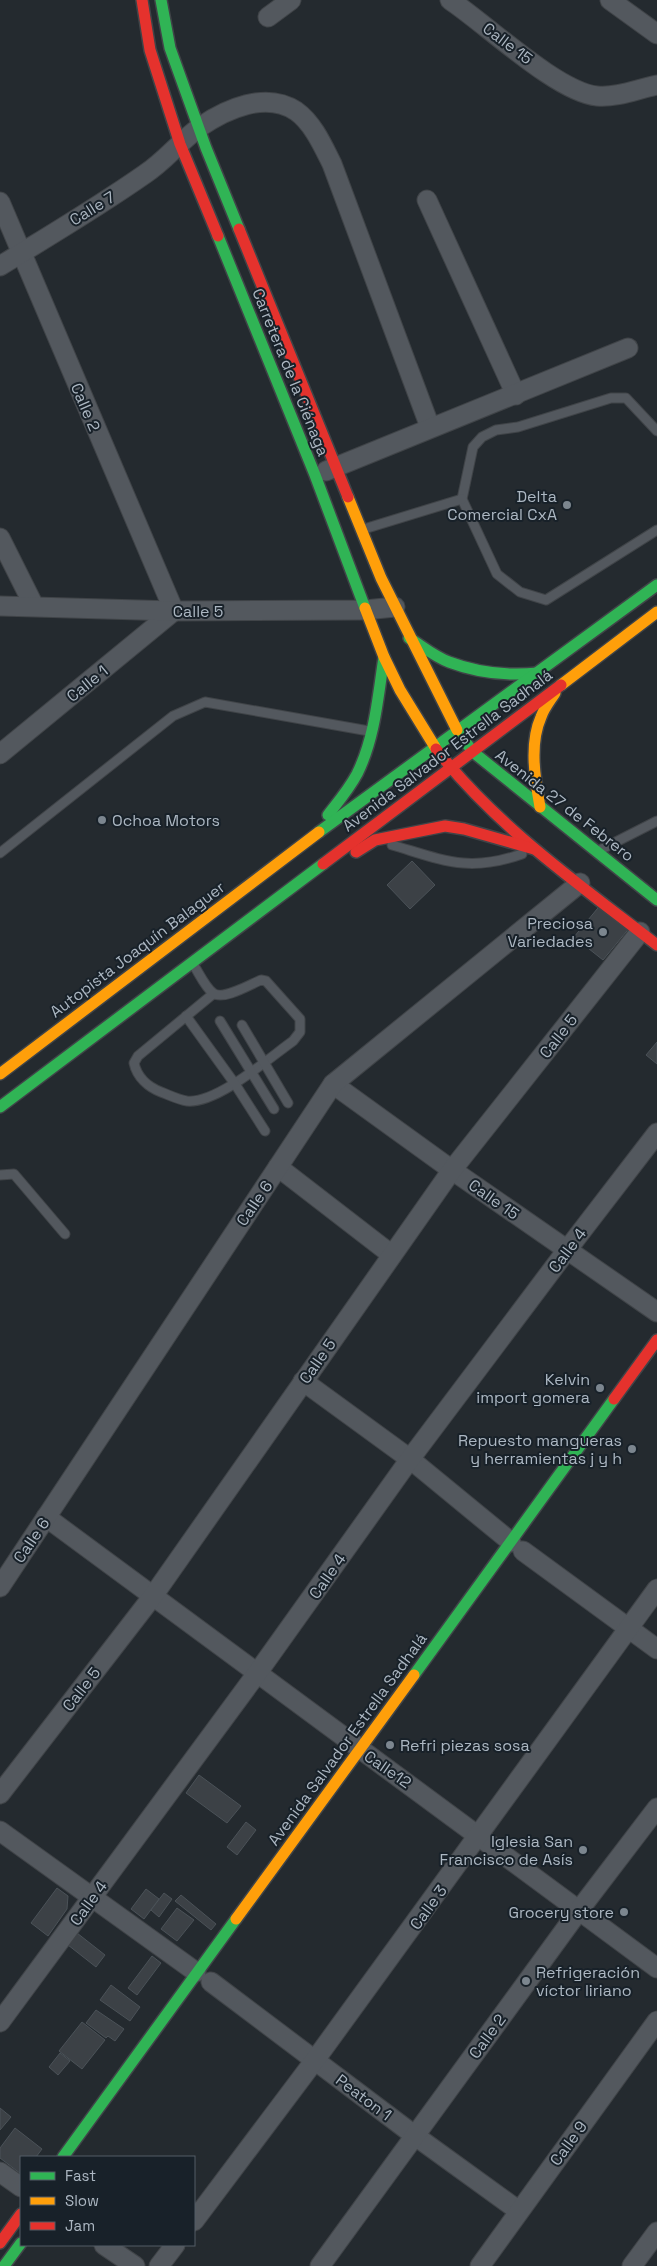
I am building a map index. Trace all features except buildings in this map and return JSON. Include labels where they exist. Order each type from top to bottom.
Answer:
[{"type":"main road","name":"Carretera de la Ciénaga","points":[[142,0],[150,50],[180,144],[315,475],[384,657],[400,690],[435,747]]},
{"type":"main road","name":"Carretera de la Ciénaga","points":[[160,0],[170,48],[199,128],[381,578],[409,638],[457,730]]},
{"type":"main road","name":"Avenida Salvador Estrella Sadhalá","points":[[295,849],[657,585]]},
{"type":"main road","name":"Avenida Salvador Estrella Sadhalá","points":[[257,913],[657,612]]},
{"type":"main road","points":[[409,638],[448,662],[472,669],[512,676],[538,673]]},
{"type":"main road","points":[[295,849],[324,820],[356,775],[364,757],[371,731],[384,657]]},
{"type":"main road","points":[[540,807],[534,764],[540,719],[561,684]]},
{"type":"main road","name":"Avenida 27 de Febrero","points":[[457,730],[473,752],[657,900]]},
{"type":"main road","points":[[435,747],[450,769],[534,849],[657,945]]},
{"type":"main road","points":[[0,1107],[257,913],[375,840],[445,826],[464,829],[534,849]]},
{"type":"main road","name":"Autopista Joaquín Balaguer","points":[[0,1074],[295,849]]},
{"type":"main road","name":"Avenida Salvador Estrella Sadhalá","points":[[64,2156],[207,1979],[520,1549],[657,1340]]},
{"type":"main road","points":[[0,2243],[20,2215]]},
{"type":"main road","points":[[4,2266],[20,2244]]},
{"type":"street","points":[[268,17],[291,0]]},
{"type":"street","name":"Calle 15","points":[[450,0],[566,85],[587,95],[603,96],[657,85]]},
{"type":"street","points":[[610,0],[657,34]]},
{"type":"street","name":"Calle 7","points":[[0,266],[146,174],[199,128],[217,116],[244,105],[264,102],[283,105],[296,111],[306,121],[320,141],[332,164],[430,427]]},
{"type":"street","points":[[427,200],[516,395]]},
{"type":"street","name":"Calle 2","points":[[0,202],[20,253],[174,611]]},
{"type":"street","points":[[315,475],[628,348]]},
{"type":"street","points":[[0,538],[34,606]]},
{"type":"street","name":"Calle 5","points":[[0,606],[174,611],[365,610],[395,608]]},
{"type":"street","name":"Calle 1","points":[[0,754],[174,611]]},
{"type":"street","name":"Calle 6","points":[[0,1587],[333,1084],[580,883]]},
{"type":"street","name":"Calle 5","points":[[0,1794],[153,1596],[452,1170],[640,932]]},
{"type":"street","name":"Calle 15","points":[[333,1084],[452,1170],[657,1312]]},
{"type":"street","name":"Calle 4","points":[[0,2022],[258,1672],[410,1459],[657,1133]]},
{"type":"street","points":[[278,1167],[392,1255]]},
{"type":"street","points":[[303,1381],[410,1459],[520,1549],[657,1649]]},
{"type":"street","name":"Calle12","points":[[46,1517],[480,1835],[657,1968]]},
{"type":"street","name":"Calle 3","points":[[195,2219],[315,2060],[657,1589]]},
{"type":"street","name":"Calle 2","points":[[320,2266],[414,2135],[657,1808]]},
{"type":"street","name":"Peaton 1","points":[[0,1831],[207,1979],[414,2135],[519,2211]]},
{"type":"street","name":"Calle 9","points":[[480,2266],[657,2020]]},
{"type":"street","points":[[0,2172],[20,2186]]},
{"type":"street","points":[[632,2266],[657,2232]]},
{"type":"street","points":[[105,2246],[135,2266]]},
{"type":"street","points":[[159,2266],[174,2246]]},
{"type":"lane","points":[[657,431],[626,398],[611,398],[518,427],[496,430],[482,437],[472,447],[462,499],[497,574],[520,592],[546,600],[657,530]]},
{"type":"lane","points":[[363,530],[462,499]]},
{"type":"lane","points":[[0,854],[173,716],[205,702],[371,731]]},
{"type":"lane","points":[[597,851],[657,821]]},
{"type":"lane","points":[[375,840],[440,861],[471,865],[500,862],[534,849]]},
{"type":"lane","points":[[192,962],[214,994],[220,996],[263,980],[300,1020],[300,1032],[293,1041],[235,1084],[207,1098],[187,1101],[152,1089],[136,1073],[134,1063],[138,1056],[214,994]]},
{"type":"lane","points":[[186,1016],[235,1084],[265,1131]]},
{"type":"lane","points":[[220,1021],[274,1109]]},
{"type":"lane","points":[[242,1025],[288,1103]]},
{"type":"lane","points":[[0,1176],[14,1174],[65,1234]]},
{"type":"traffic: fast","points":[[161,0],[170,48],[206,148],[239,229]]},
{"type":"traffic: fast","points":[[218,236],[315,475],[365,608]]},
{"type":"traffic: fast","points":[[319,832],[657,585]]},
{"type":"traffic: fast","points":[[409,638],[444,660],[471,669],[504,674],[538,673]]},
{"type":"traffic: fast","points":[[328,815],[357,774],[368,746],[375,717],[384,657]]},
{"type":"traffic: fast","points":[[458,732],[473,752],[657,900]]},
{"type":"traffic: fast","points":[[0,1107],[323,864]]},
{"type":"traffic: fast","points":[[414,1675],[614,1399]]},
{"type":"traffic: fast","points":[[64,2156],[236,1919]]},
{"type":"traffic: fast","points":[[4,2266],[20,2244]]},
{"type":"traffic: slow","points":[[348,497],[381,578],[457,730]]},
{"type":"traffic: slow","points":[[365,608],[384,657],[400,690],[435,747]]},
{"type":"traffic: slow","points":[[561,685],[657,612]]},
{"type":"traffic: slow","points":[[540,807],[534,762],[535,739],[542,714],[555,693]]},
{"type":"traffic: slow","points":[[0,1074],[319,832]]},
{"type":"traffic: slow","points":[[236,1919],[414,1675]]},
{"type":"traffic: jam","points":[[142,0],[150,50],[180,144],[218,236]]},
{"type":"traffic: jam","points":[[239,229],[348,497]]},
{"type":"traffic: jam","points":[[323,864],[561,685]]},
{"type":"traffic: jam","points":[[436,749],[485,804],[540,854],[657,945]]},
{"type":"traffic: jam","points":[[356,852],[375,840],[445,826],[464,829],[534,849]]},
{"type":"traffic: jam","points":[[614,1399],[657,1340]]},
{"type":"traffic: jam","points":[[0,2243],[20,2215]]},
{"type":"place","name":"Delta Comercial CxA","points":[[567,505]]},
{"type":"place","name":"Ochoa Motors","points":[[102,820]]},
{"type":"place","name":"Preciosa Variedades","points":[[603,932]]},
{"type":"place","name":"Kelvin import gomera","points":[[600,1388]]},
{"type":"place","name":"Repuesto mangueras y herramientas j y h","points":[[632,1449]]},
{"type":"place","name":"Refri piezas sosa","points":[[390,1745]]},
{"type":"place","name":"Iglesia San Francisco de Asís","points":[[583,1850]]},
{"type":"place","name":"Grocery store","points":[[624,1912]]},
{"type":"place","name":"Refrigeración víctor liriano","points":[[526,1981]]}]
